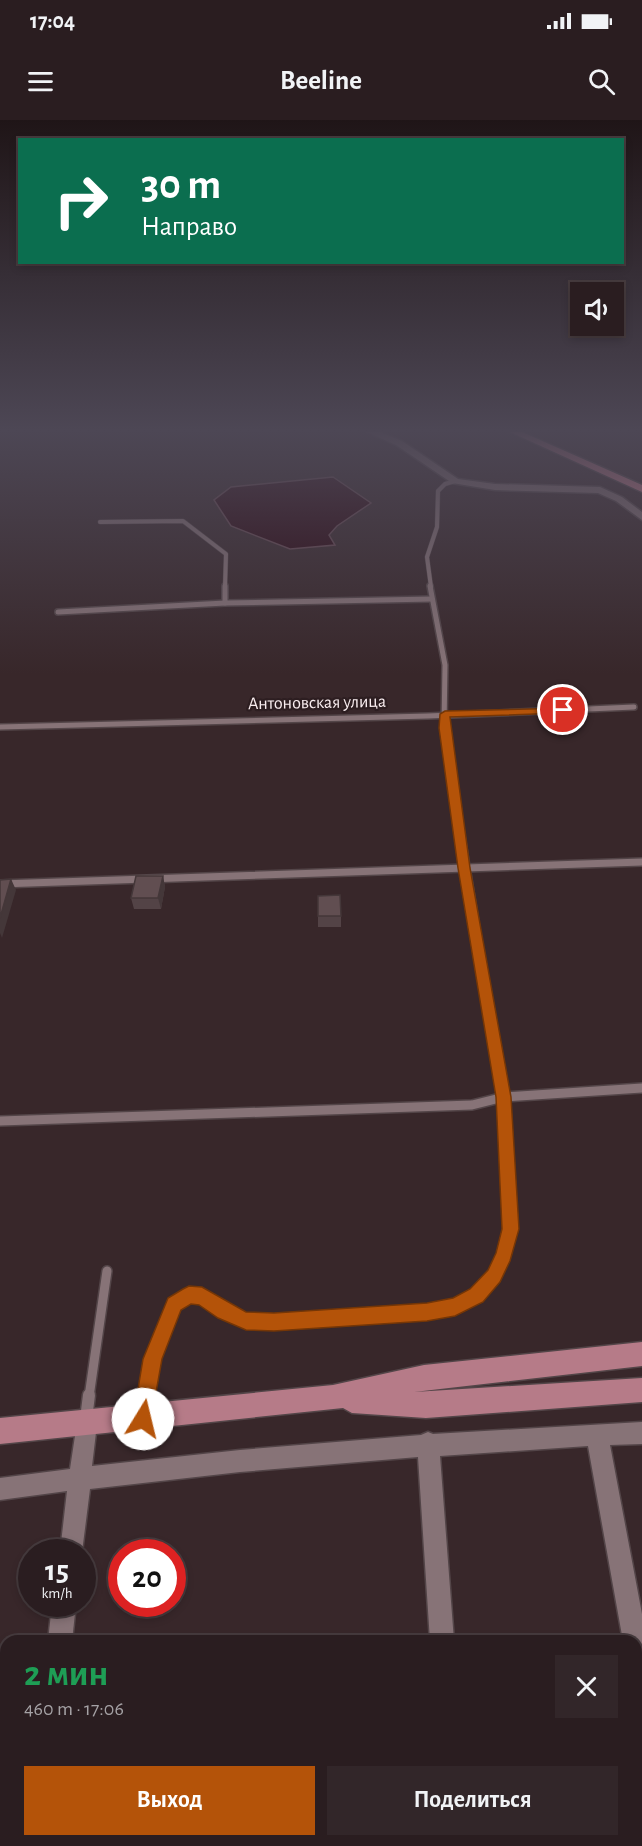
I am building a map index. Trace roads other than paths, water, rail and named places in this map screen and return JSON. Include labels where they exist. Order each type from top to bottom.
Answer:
[{"type":"main road","points":[[0,1431],[143,1419],[333,1398],[424,1377],[642,1354]]},
{"type":"main road","points":[[333,1398],[426,1406],[642,1390]]},
{"type":"street","points":[[72,1539],[86,1424]]},
{"type":"street","points":[[0,1489],[80,1478],[428,1443],[642,1433]]},
{"type":"street","points":[[597,1435],[634,1635]]},
{"type":"street","points":[[428,1443],[442,1635]]},
{"type":"street","points":[[61,1635],[63,1617]]},
{"type":"lane","points":[[143,1419],[153,1359],[174,1304],[189,1295],[202,1296],[224,1312],[246,1321],[274,1322],[427,1312],[455,1307],[476,1296],[494,1276],[504,1255],[511,1229],[504,1097],[464,868],[444,728],[445,665],[439,622],[432,599],[427,557],[436,527],[437,513]]},
{"type":"lane","points":[[100,522],[183,521],[226,554],[225,603]]},
{"type":"lane","points":[[58,612],[225,603],[432,599]]},
{"type":"lane","name":"Антоновская улица","points":[[0,727],[634,707]]},
{"type":"lane","points":[[0,884],[642,862]]},
{"type":"lane","points":[[0,1121],[403,1109],[472,1105],[504,1097],[642,1088]]},
{"type":"lane","points":[[86,1424],[107,1271]]}]
